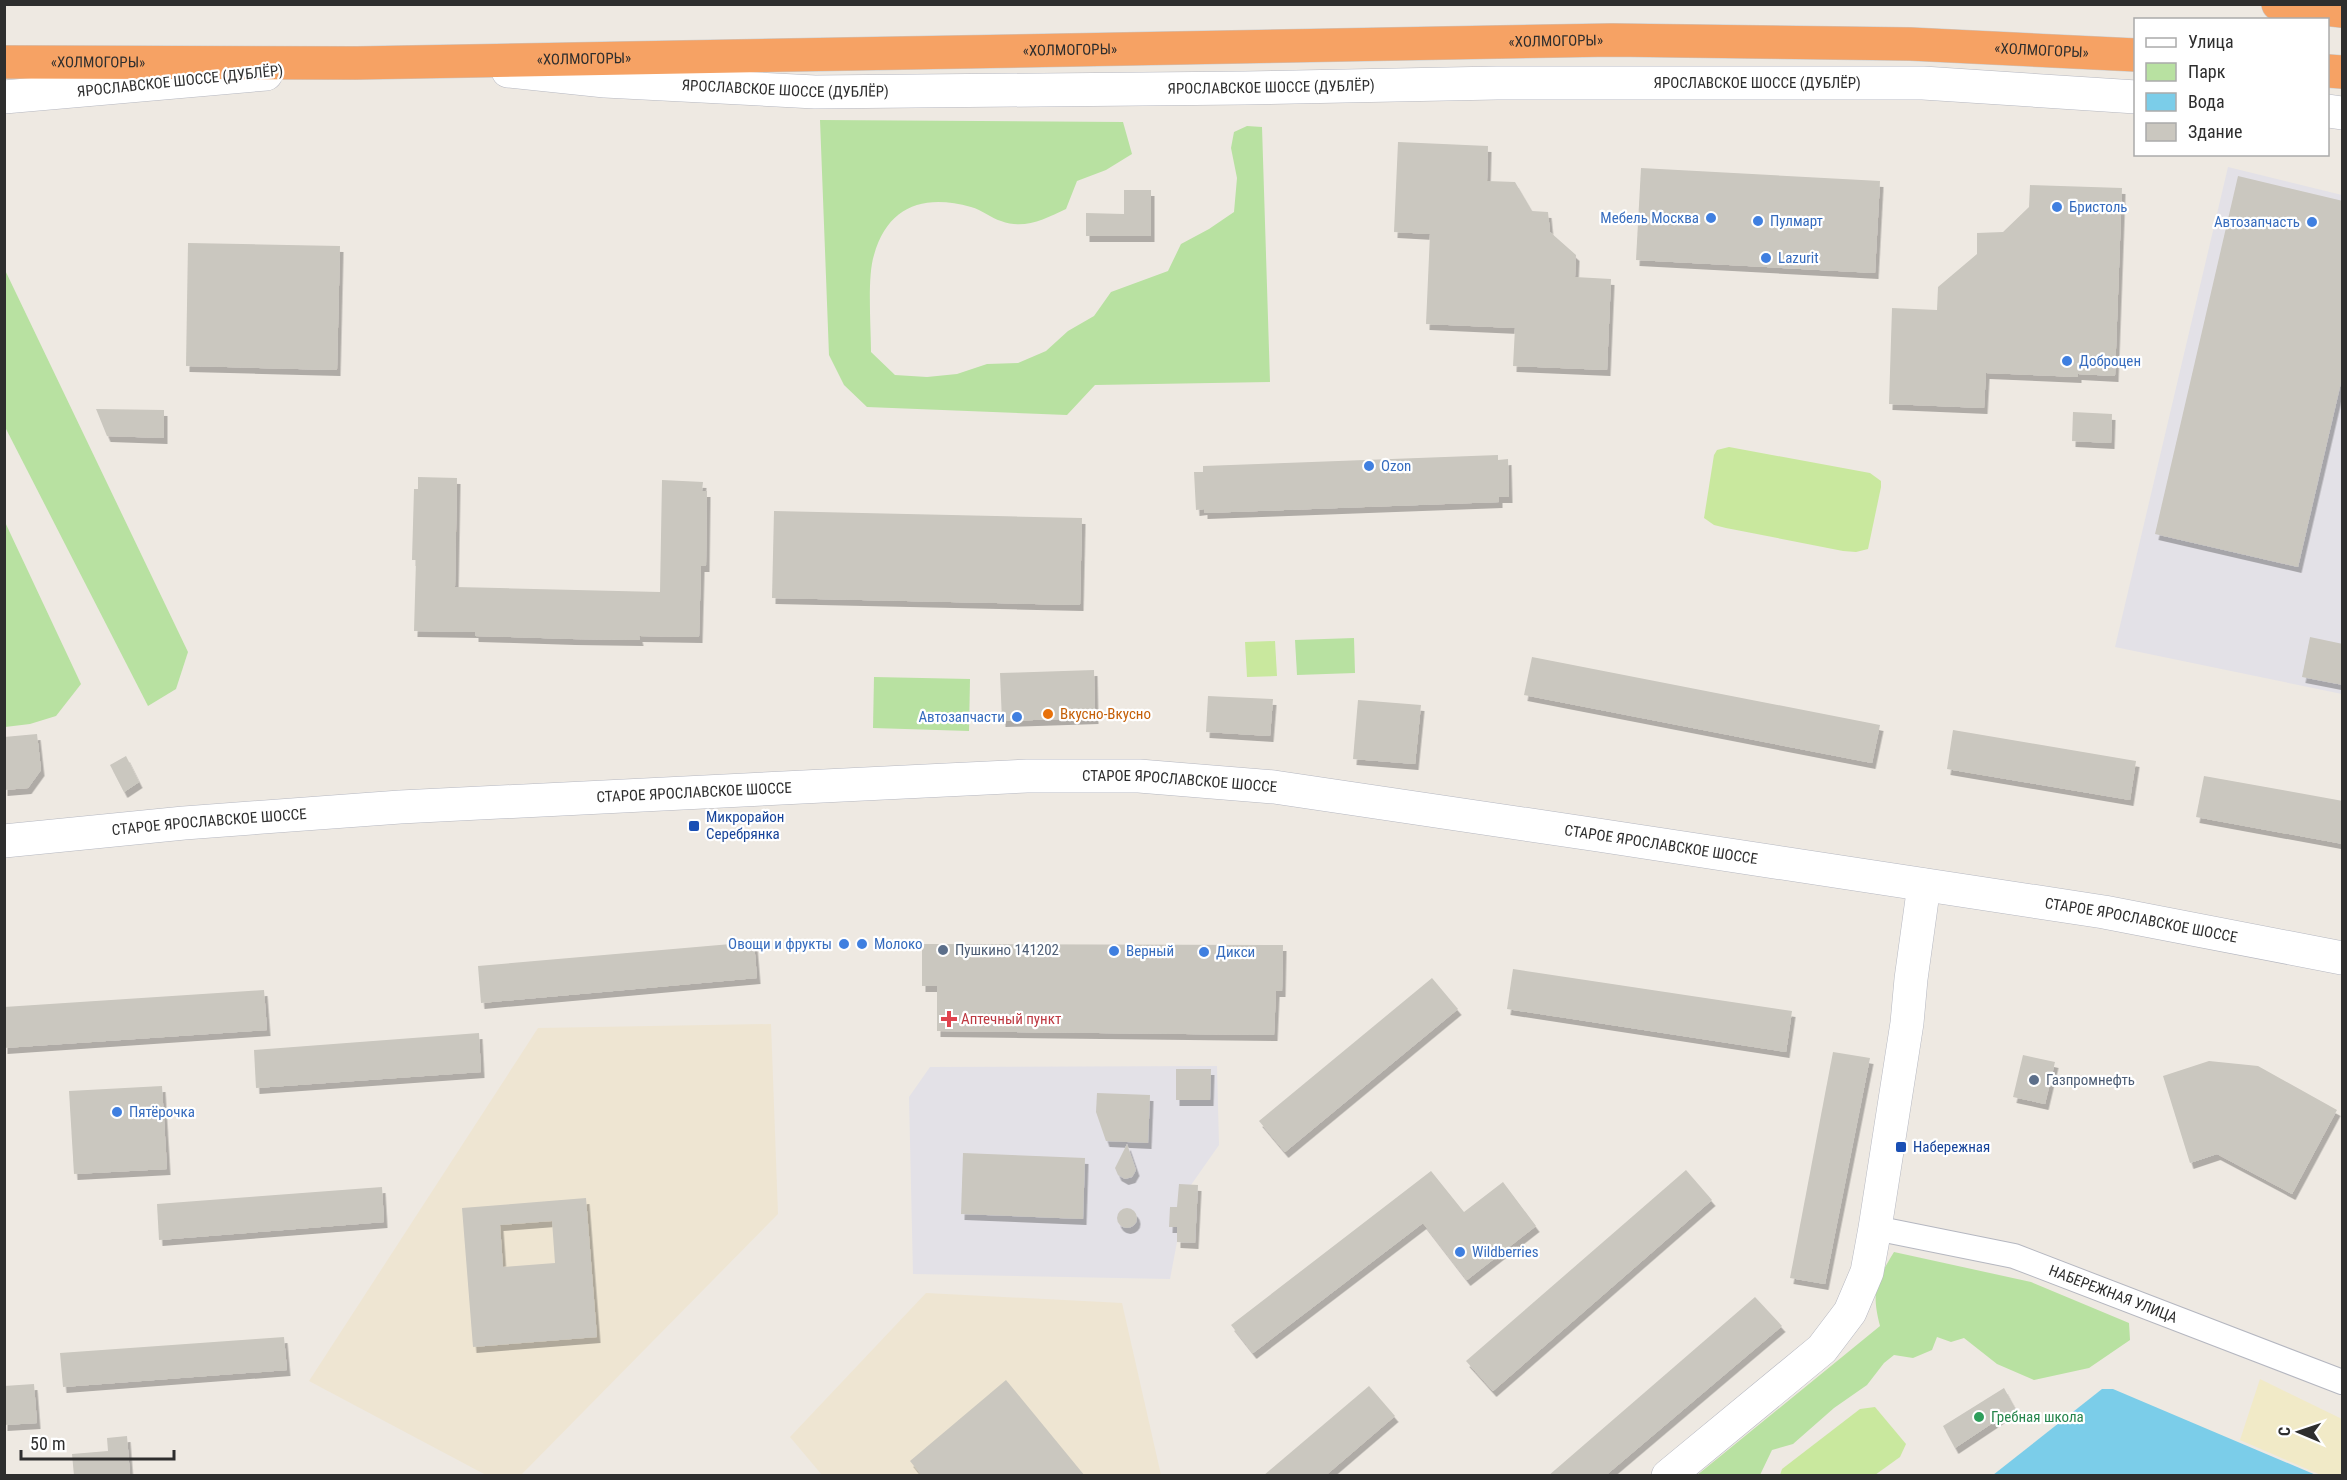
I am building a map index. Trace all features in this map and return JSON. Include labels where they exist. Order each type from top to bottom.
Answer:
[{"type":"highway","points":[[2278,4],[2343,11]]},
{"type":"highway","name":"«ХОЛМОГОРЫ»","points":[[4,62],[356,63],[1612,40],[1910,44],[2134,55]]},
{"type":"main road","name":"ЯРОСЛАВСКОЕ ШОССЕ (ДУБЛЁР)","points":[[407,61],[605,81],[815,92],[1497,83],[1923,83],[2134,97]]},
{"type":"main road","name":"ЯРОСЛАВСКОЕ ШОССЕ (ДУБЛЁР)","points":[[4,97],[218,80],[356,63]]},
{"type":"main road","name":"СТАРОЕ ЯРОСЛАВСКОЕ ШОССЕ","points":[[4,841],[184,823],[400,807],[1027,776],[1111,775],[1274,787],[2104,912],[2343,958]]},
{"type":"main road","points":[[1668,1476],[1822,1349],[1850,1312],[1867,1272],[1875,1228],[1907,1023],[1924,885]]},
{"type":"street","name":"НАБЕРЕЖНАЯ УЛИЦА","points":[[1875,1228],[2014,1256],[2343,1382]]},
{"type":"shaded area","points":[[2228,167],[2342,195],[2342,694],[2115,647]]},
{"type":"shaded area","points":[[771,1024],[778,1214],[521,1475],[486,1475],[309,1381],[538,1028]]},
{"type":"shaded area","points":[[1217,1066],[1219,1145],[1191,1185],[1198,1185],[1195,1243],[1177,1242],[1170,1279],[913,1274],[909,1097],[930,1067]]},
{"type":"shaded area","points":[[926,1293],[1122,1303],[1161,1475],[822,1475],[790,1437]]},
{"type":"green space","points":[[820,120],[1123,122],[1132,154],[1106,170],[1077,181],[1066,209],[1034,222],[1018,224],[997,220],[979,210],[954,203],[924,203],[899,214],[889,225],[880,238],[872,264],[871,352],[895,375],[927,377],[957,374],[987,364],[1018,363],[1046,351],[1068,331],[1094,316],[1111,292],[1168,271],[1181,244],[1234,212],[1237,178],[1231,148],[1234,132],[1247,126],[1262,127],[1270,382],[1095,385],[1067,415],[867,407],[844,385],[829,355]]},
{"type":"green space","points":[[4,268],[188,652],[176,689],[148,706],[5,427]]},
{"type":"green space","points":[[1729,447],[1870,473],[1881,481],[1868,549],[1856,552],[1843,551],[1726,528],[1714,525],[1704,518],[1714,455],[1717,450]]},
{"type":"green space","points":[[4,520],[81,684],[56,716],[30,724],[5,727]]},
{"type":"green space","points":[[1354,638],[1355,673],[1297,675],[1295,640]]},
{"type":"green space","points":[[1275,641],[1277,676],[1247,677],[1245,642]]},
{"type":"green space","points":[[874,677],[970,679],[969,731],[873,728]]},
{"type":"green space","points":[[1894,1252],[2031,1282],[2129,1323],[2130,1340],[2089,1368],[2034,1380],[1997,1364],[1964,1338],[1951,1342],[1937,1337],[1932,1350],[1913,1358],[1894,1355],[1884,1363],[1867,1385],[1834,1408],[1793,1444],[1772,1450],[1760,1475],[1696,1476],[1880,1326],[1876,1304],[1877,1287]]},
{"type":"green space","points":[[1875,1407],[1906,1444],[1900,1457],[1875,1475],[1780,1475],[1782,1469],[1860,1409]]},
{"type":"sand","points":[[2260,1379],[2342,1419],[2342,1475],[2321,1475],[2240,1440]]},
{"type":"water","points":[[2102,1389],[2113,1389],[2316,1475],[1993,1475]]},
{"type":"building","points":[[1398,142],[1488,146],[1487,181],[1515,182],[1532,211],[1548,212],[1550,232],[1576,255],[1575,277],[1611,279],[1607,370],[1513,366],[1515,328],[1426,324],[1430,234],[1394,232]]},
{"type":"building","name":"Пулмарт","points":[[1641,168],[1880,181],[1875,273],[1636,260]]},
{"type":"building","points":[[2238,176],[2343,201],[2343,374],[2298,567],[2155,534]]},
{"type":"building","points":[[2030,185],[2122,188],[2115,376],[2078,374],[2078,377],[1986,373],[1984,408],[1889,404],[1892,308],[1937,310],[1938,287],[1977,254],[1977,233],[2003,232],[2029,207]]},
{"type":"building","points":[[1124,190],[1151,190],[1151,236],[1086,236],[1086,213],[1124,214]]},
{"type":"building","points":[[188,243],[340,246],[337,370],[186,366]]},
{"type":"building","points":[[96,409],[164,410],[164,438],[107,436]]},
{"type":"building","points":[[2073,412],[2112,414],[2111,443],[2072,441]]},
{"type":"building","points":[[1498,455],[1498,460],[1508,459],[1509,497],[1499,497],[1499,502],[1204,513],[1204,509],[1196,510],[1194,472],[1203,472],[1203,466]]},
{"type":"building","points":[[418,477],[457,478],[455,587],[660,592],[662,480],[703,482],[702,491],[707,491],[706,566],[701,566],[699,637],[639,636],[640,640],[572,639],[475,636],[475,632],[414,631],[416,560],[412,560],[414,489],[418,489]]},
{"type":"building","points":[[774,511],[1082,518],[1080,605],[772,598]]},
{"type":"building","points":[[2310,637],[2343,644],[2343,685],[2302,677]]},
{"type":"building","points":[[1532,657],[1880,725],[1872,763],[1524,695]]},
{"type":"building","points":[[1094,670],[1095,718],[1002,721],[1000,673]]},
{"type":"building","points":[[1208,696],[1273,699],[1270,736],[1206,732]]},
{"type":"building","points":[[1358,700],[1421,705],[1415,764],[1353,759]]},
{"type":"building","points":[[1953,730],[2136,761],[2130,800],[1947,769]]},
{"type":"building","points":[[37,734],[41,770],[28,788],[4,790],[4,737]]},
{"type":"building","points":[[126,756],[139,782],[124,792],[110,765]]},
{"type":"building","points":[[2204,776],[2343,801],[2343,844],[2196,817]]},
{"type":"building","points":[[754,942],[757,978],[481,1003],[478,966]]},
{"type":"building","points":[[922,944],[1283,945],[1282,991],[1276,991],[1274,1035],[937,1031],[937,986],[922,986]]},
{"type":"building","points":[[1513,969],[1792,1011],[1786,1052],[1507,1009]]},
{"type":"building","points":[[1432,978],[1458,1009],[1285,1152],[1259,1121]]},
{"type":"building","points":[[264,990],[267,1030],[4,1048],[4,1007]]},
{"type":"building","points":[[479,1033],[481,1072],[256,1088],[254,1050]]},
{"type":"building","points":[[1833,1052],[1870,1058],[1825,1284],[1790,1278]]},
{"type":"building","name":"Газпромнефть","points":[[2023,1055],[2055,1062],[2045,1104],[2013,1097]]},
{"type":"building","points":[[2209,1061],[2258,1066],[2337,1110],[2292,1194],[2217,1154],[2190,1163],[2163,1076]]},
{"type":"building","points":[[1176,1069],[1211,1069],[1210,1100],[1176,1100]]},
{"type":"building","name":"Пятёрочка","points":[[162,1086],[167,1169],[74,1174],[69,1091]]},
{"type":"building","points":[[1097,1093],[1150,1095],[1148,1143],[1106,1141],[1096,1112]]},
{"type":"building","points":[[1127,1144],[1136,1170],[1132,1177],[1125,1179],[1118,1175],[1115,1168]]},
{"type":"building","points":[[963,1153],[1085,1158],[1083,1219],[961,1214]]},
{"type":"building","points":[[1686,1170],[1712,1200],[1493,1391],[1466,1361]]},
{"type":"building","points":[[1431,1171],[1464,1212],[1503,1182],[1536,1226],[1467,1280],[1423,1223],[1253,1353],[1231,1325]]},
{"type":"building","points":[[1179,1184],[1198,1185],[1195,1243],[1177,1242],[1177,1227],[1169,1227],[1170,1207],[1177,1207]]},
{"type":"building","points":[[382,1187],[384,1222],[159,1240],[157,1204]]},
{"type":"building","points":[[586,1198],[597,1337],[473,1347],[462,1208]],"holes":[[[552,1221],[555,1263],[503,1267],[500,1225]]]},
{"type":"building","points":[[1127,1208],[1134,1211],[1137,1218],[1134,1225],[1127,1228],[1120,1225],[1117,1218],[1120,1211]]},
{"type":"building","points":[[1755,1297],[1782,1326],[1605,1476],[1548,1476]]},
{"type":"building","points":[[284,1337],[287,1370],[63,1387],[60,1353]]},
{"type":"building","points":[[1006,1380],[1085,1476],[922,1476],[910,1461]]},
{"type":"building","points":[[34,1384],[37,1423],[4,1425],[4,1386]]},
{"type":"building","points":[[1369,1386],[1395,1416],[1325,1476],[1263,1476]]},
{"type":"building","name":"Гребная школа","points":[[2004,1388],[2015,1408],[1955,1448],[1943,1426]]},
{"type":"building","points":[[127,1436],[130,1475],[74,1476],[72,1454],[108,1451],[107,1438]]},
{"type":"place","name":"Бристоль","points":[[2057,207]]},
{"type":"place","name":"Мебель Москва","points":[[1711,218]]},
{"type":"place","name":"Пулмарт","points":[[1758,221]]},
{"type":"place","name":"Автозапчасть","points":[[2312,222]]},
{"type":"place","name":"Lazurit","points":[[1766,258]]},
{"type":"place","name":"Доброцен","points":[[2067,361]]},
{"type":"place","name":"Ozon","points":[[1369,466]]},
{"type":"place","name":"Вкусно-Вкусно","points":[[1048,714]]},
{"type":"place","name":"Автозапчасти","points":[[1017,717]]},
{"type":"place","name":"Микрорайон Серебрянка","points":[[694,826]]},
{"type":"place","name":"Овощи и фрукты","points":[[844,944]]},
{"type":"place","name":"Молоко","points":[[862,944]]},
{"type":"place","name":"Пушкино 141202","points":[[943,950]]},
{"type":"place","name":"Верный","points":[[1114,951]]},
{"type":"place","name":"Дикси","points":[[1204,952]]},
{"type":"place","name":"Аптечный пункт","points":[[949,1019]]},
{"type":"place","name":"Газпромнефть","points":[[2034,1080]]},
{"type":"place","name":"Пятёрочка","points":[[117,1112]]},
{"type":"place","name":"Набережная","points":[[1901,1147]]},
{"type":"place","name":"Wildberries","points":[[1460,1252]]},
{"type":"place","name":"Гребная школа","points":[[1979,1417]]}]
